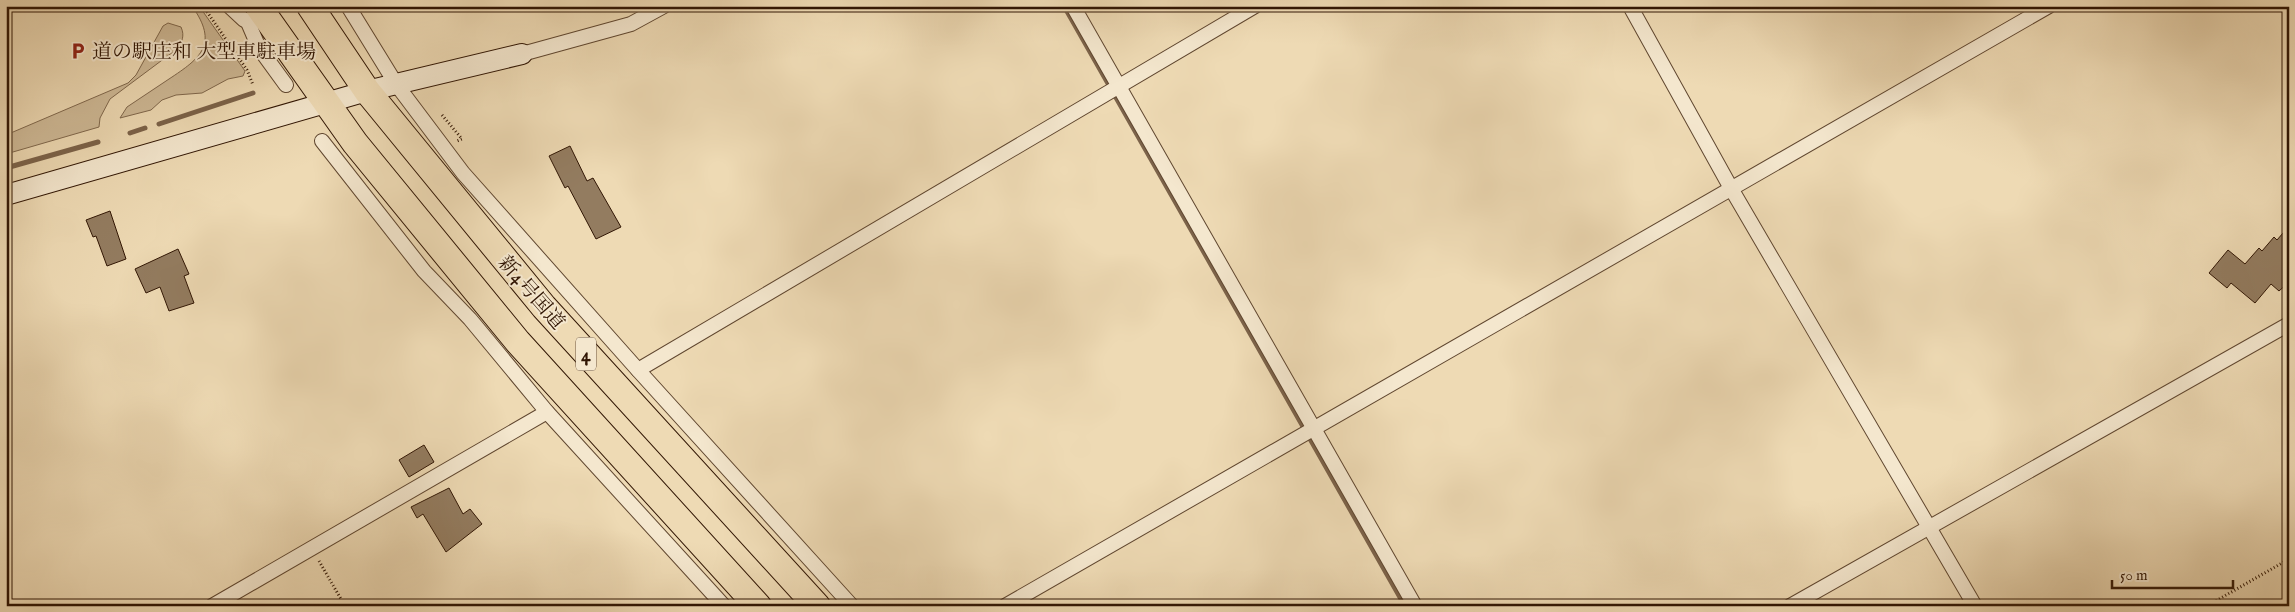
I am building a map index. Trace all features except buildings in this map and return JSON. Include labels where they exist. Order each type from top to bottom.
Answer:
[{"type":"highway","name":"新4号国道","points":[[315,11],[367,91],[437,179],[544,306],[817,606]]},
{"type":"highway","name":"新4号国道","points":[[257,16],[399,198],[478,312],[569,399],[758,606]]},
{"type":"street","points":[[229,6],[257,16],[259,48],[286,85]]},
{"type":"street","points":[[348,6],[396,84],[463,173],[852,606]]},
{"type":"street","points":[[6,195],[326,102],[522,54],[631,24],[664,6]]},
{"type":"street","points":[[1073,6],[1415,606]]},
{"type":"street","points":[[638,370],[1118,85],[1255,6]]},
{"type":"street","points":[[1630,6],[1732,190],[1975,606]]},
{"type":"street","points":[[1005,606],[1732,190],[2049,6]]},
{"type":"street","points":[[322,141],[424,271],[478,312],[547,412],[724,606]]},
{"type":"street","points":[[437,179],[463,173]]},
{"type":"street","points":[[1790,606],[2289,324]]},
{"type":"street","points":[[212,606],[547,412]]},
{"type":"path","points":[[202,6],[247,70],[254,85]]},
{"type":"path","points":[[439,118],[458,142],[462,139],[442,114]]},
{"type":"path","points":[[311,548],[345,606]]},
{"type":"path","points":[[2207,606],[2289,559]]},
{"type":"shaded area","points":[[192,6],[199,6],[245,71],[243,76],[228,79],[202,93],[176,95],[162,100],[151,110],[120,118],[127,107],[190,64],[203,49],[205,40],[204,30]]},
{"type":"shaded area","points":[[168,23],[181,27],[183,36],[179,46],[110,99],[100,118],[99,127],[6,154],[6,135],[128,83],[136,75],[163,26]]},
{"type":"waterway","points":[[1064,6],[1405,606]]},
{"type":"waterway","points":[[159,124],[253,93]]},
{"type":"waterway","points":[[130,133],[145,128]]},
{"type":"waterway","points":[[6,168],[98,142]]},
{"type":"place","name":"道の駅庄和 大型車駐車場","points":[[78,51]]}]
